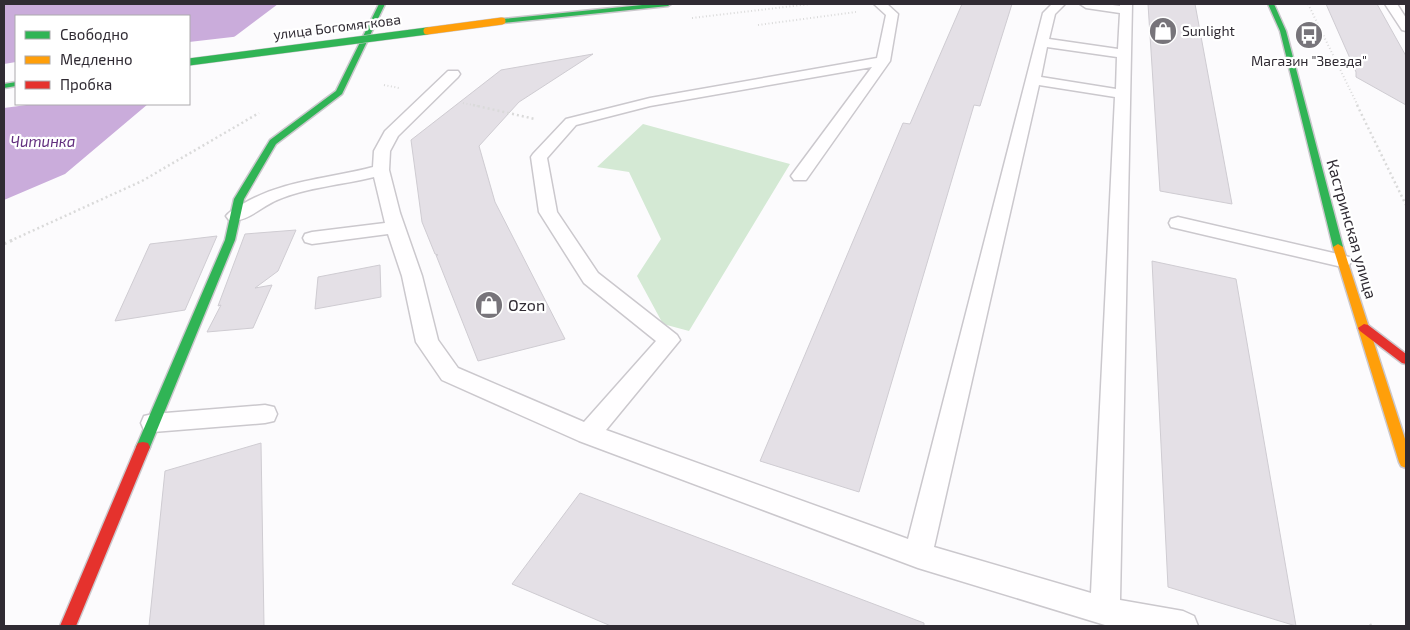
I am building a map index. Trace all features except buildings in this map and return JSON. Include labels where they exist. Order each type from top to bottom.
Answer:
[{"type":"main road","points":[[68,626],[230,240],[239,199],[273,142],[339,92],[382,4]]},
{"type":"main road","name":"улица Богомягкова","points":[[190,62],[502,21],[668,4]]},
{"type":"main road","name":"Кастринская улица","points":[[1271,4],[1283,31],[1342,261],[1406,462]]},
{"type":"main road","points":[[1364,328],[1406,360]]},
{"type":"lane","points":[[918,555],[1049,13],[1059,4]]},
{"type":"lane","points":[[1086,4],[1126,7],[1105,611]]},
{"type":"lane","points":[[1391,4],[1406,25]]},
{"type":"lane","points":[[800,176],[883,61],[892,14],[882,6]]},
{"type":"lane","points":[[1042,42],[1124,54]]},
{"type":"lane","points":[[588,434],[669,340],[591,278],[548,212],[539,157],[572,122],[650,102],[883,61]]},
{"type":"lane","points":[[453,74],[391,134],[382,151],[381,170],[396,227],[412,276],[427,342],[450,374],[588,434],[918,555],[1105,611],[1183,626]]},
{"type":"lane","points":[[1033,80],[1123,94]]},
{"type":"lane","points":[[235,216],[269,197],[381,170]]},
{"type":"lane","points":[[1178,223],[1342,261]]},
{"type":"lane","points":[[312,238],[396,227]]},
{"type":"lane","points":[[153,423],[265,414]]},
{"type":"path","points":[[1308,4],[1406,205]]},
{"type":"path","points":[[758,26],[882,6]]},
{"type":"path","points":[[384,85],[568,126]]},
{"type":"path","points":[[4,244],[142,181],[261,112]]},
{"type":"green space","points":[[643,124],[790,164],[689,331],[663,324],[637,276],[661,239],[629,172],[597,167]]},
{"type":"water","name":"Читинка","points":[[4,4],[278,4],[190,70],[190,15],[15,15],[15,105],[147,105],[65,174],[4,200]]},
{"type":"pier","points":[[241,36],[190,73],[190,42]]},
{"type":"pier","points":[[15,62],[15,105],[26,105],[4,108],[4,64]]},
{"type":"traffic: fast","points":[[143,447],[230,240],[239,199],[273,142],[339,92],[382,4]]},
{"type":"traffic: fast","points":[[502,21],[668,4]]},
{"type":"traffic: fast","points":[[1271,4],[1283,31],[1338,247]]},
{"type":"traffic: fast","points":[[190,62],[427,31]]},
{"type":"traffic: fast","points":[[4,86],[15,84]]},
{"type":"traffic: slow","points":[[427,31],[502,21]]},
{"type":"traffic: slow","points":[[1338,247],[1406,462]]},
{"type":"traffic: jam","points":[[1364,328],[1406,360]]},
{"type":"traffic: jam","points":[[68,626],[143,447]]},
{"type":"place","name":"Sunlight","points":[[1163,31]]},
{"type":"place","name":"Магазин \"Звезда\"","points":[[1309,35]]},
{"type":"place","name":"Ozon","points":[[489,305]]}]
